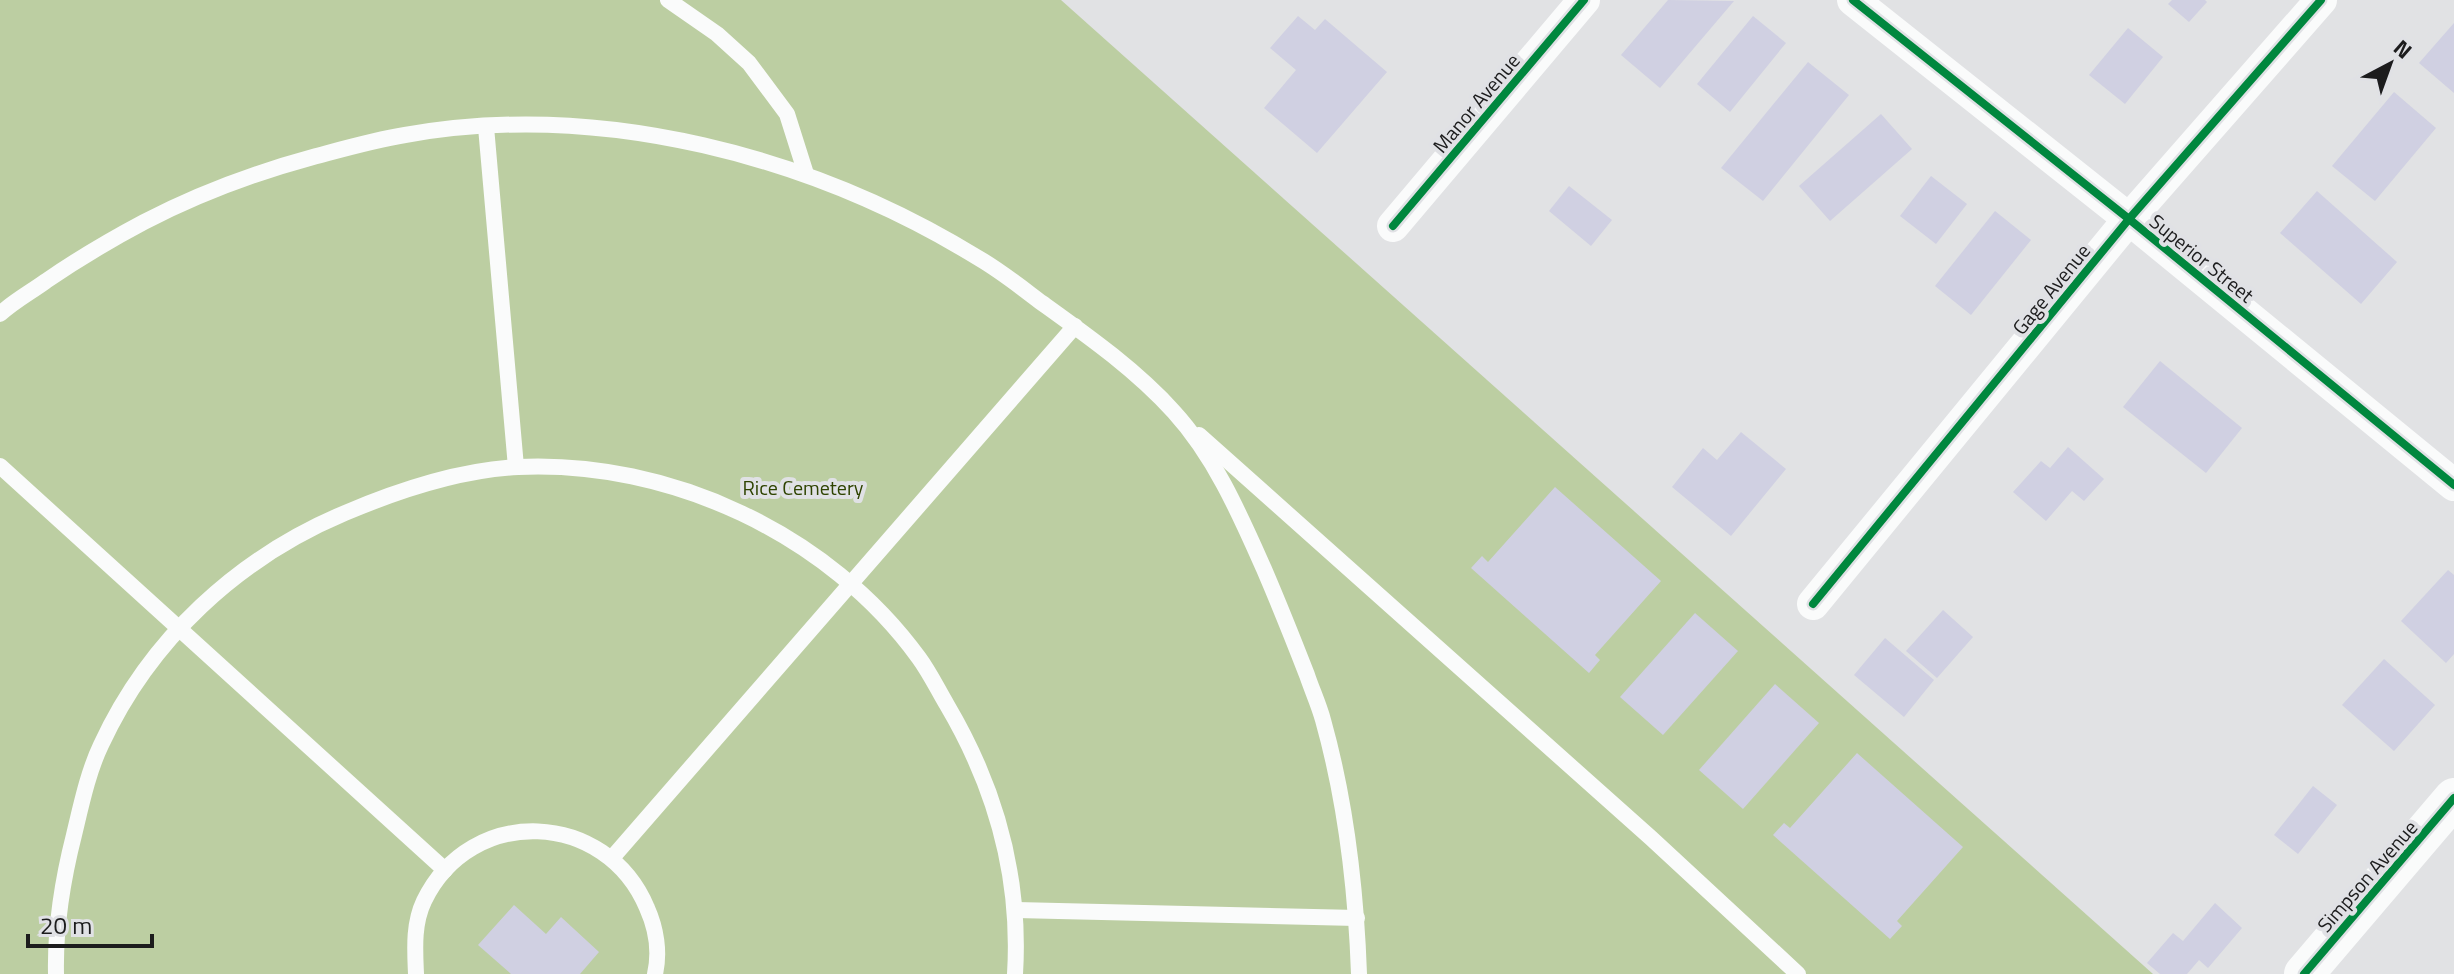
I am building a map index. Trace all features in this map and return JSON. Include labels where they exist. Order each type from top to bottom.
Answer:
[{"type":"street","name":"Manor Avenue","points":[[1393,226],[1584,0]]},
{"type":"street","name":"Superior Street","points":[[1853,0],[2129,219],[2454,485]]},
{"type":"street","name":"Gage Avenue","points":[[1813,604],[2129,219],[2321,0]]},
{"type":"street","name":"Simpson Avenue","points":[[2304,974],[2454,798]]},
{"type":"lane","points":[[668,0],[685,5],[749,63],[787,114],[806,174]]},
{"type":"lane","points":[[0,314],[94,249],[180,203],[261,171],[409,134],[547,125],[610,129],[723,149],[806,174],[913,221],[983,260],[1075,326],[1137,376],[1798,974]]},
{"type":"lane","points":[[486,127],[516,467]]},
{"type":"lane","points":[[612,858],[1075,326]]},
{"type":"lane","points":[[1177,415],[1218,473],[1248,534],[1323,717],[1343,812],[1357,918],[1359,974]]},
{"type":"lane","points":[[0,466],[445,870]]},
{"type":"lane","points":[[56,974],[55,937],[61,886],[100,746],[134,686],[177,628],[217,590],[268,553],[322,522],[386,496],[455,477],[516,467],[576,468],[635,476],[718,502],[782,534],[851,584],[885,617],[920,659],[958,724],[986,786],[1007,848],[1016,910],[1015,974]]},
{"type":"lane","points":[[416,974],[414,939],[424,902],[445,870],[469,850],[496,837],[526,831],[557,832],[586,842],[612,858],[639,887],[654,923],[655,974]]},
{"type":"lane","points":[[1016,910],[1357,918]]},
{"type":"green space","name":"Rice Cemetery","points":[[0,0],[1061,0],[2153,974],[0,974]]},
{"type":"building","points":[[1668,0],[1734,1],[1660,88],[1621,55]]},
{"type":"building","points":[[2172,0],[2207,2],[2189,22],[2168,4]]},
{"type":"building","points":[[1298,16],[1315,30],[1325,19],[1387,72],[1317,153],[1264,108],[1296,70],[1270,48]]},
{"type":"building","points":[[1753,16],[1786,43],[1730,112],[1697,84]]},
{"type":"building","points":[[2454,23],[2454,93],[2419,63]]},
{"type":"building","points":[[2128,28],[2163,57],[2125,104],[2089,75]]},
{"type":"building","points":[[1808,62],[1849,95],[1763,201],[1721,168]]},
{"type":"building","points":[[2394,92],[2436,128],[2375,201],[2332,166]]},
{"type":"building","points":[[1881,114],[1912,149],[1830,221],[1799,186]]},
{"type":"building","points":[[1931,176],[1967,204],[1936,244],[1900,216]]},
{"type":"building","points":[[1569,186],[1612,220],[1591,246],[1549,211]]},
{"type":"building","points":[[2317,191],[2397,262],[2361,304],[2280,233]]},
{"type":"building","points":[[1995,211],[2031,240],[1971,315],[1935,286]]},
{"type":"building","points":[[2160,361],[2242,428],[2206,473],[2123,407]]},
{"type":"building","points":[[1741,432],[1786,469],[1731,536],[1672,487],[1703,448],[1717,460]]},
{"type":"building","points":[[2068,447],[2104,479],[2084,501],[2072,491],[2046,521],[2013,492],[2041,461],[2050,468]]},
{"type":"building","points":[[1555,487],[1661,581],[1595,655],[1600,660],[1589,673],[1471,568],[1482,556],[1488,562]]},
{"type":"building","points":[[2448,570],[2454,575],[2454,654],[2446,663],[2401,621]]},
{"type":"building","points":[[1943,610],[1973,637],[1937,678],[1906,651]]},
{"type":"building","points":[[1695,613],[1738,651],[1663,735],[1620,697]]},
{"type":"building","points":[[1885,638],[1934,680],[1904,717],[1854,675]]},
{"type":"building","points":[[2384,659],[2435,705],[2394,751],[2342,705]]},
{"type":"building","points":[[1775,684],[1819,723],[1743,809],[1699,770]]},
{"type":"building","points":[[1857,753],[1963,847],[1897,921],[1902,926],[1890,939],[1773,835],[1784,823],[1790,828]]},
{"type":"building","points":[[2313,786],[2337,805],[2298,854],[2274,835]]},
{"type":"building","points":[[2215,903],[2242,928],[2208,968],[2199,960],[2187,974],[2160,974],[2147,963],[2173,933],[2183,941]]},
{"type":"building","points":[[514,905],[546,934],[561,917],[599,952],[580,974],[511,974],[478,945]]},
{"type":"cycle path","points":[[1393,226],[1584,0]]},
{"type":"cycle path","points":[[1853,0],[2129,219],[2454,485]]},
{"type":"cycle path","points":[[1813,604],[2129,219],[2321,0]]},
{"type":"cycle path","points":[[2304,974],[2454,798]]}]
